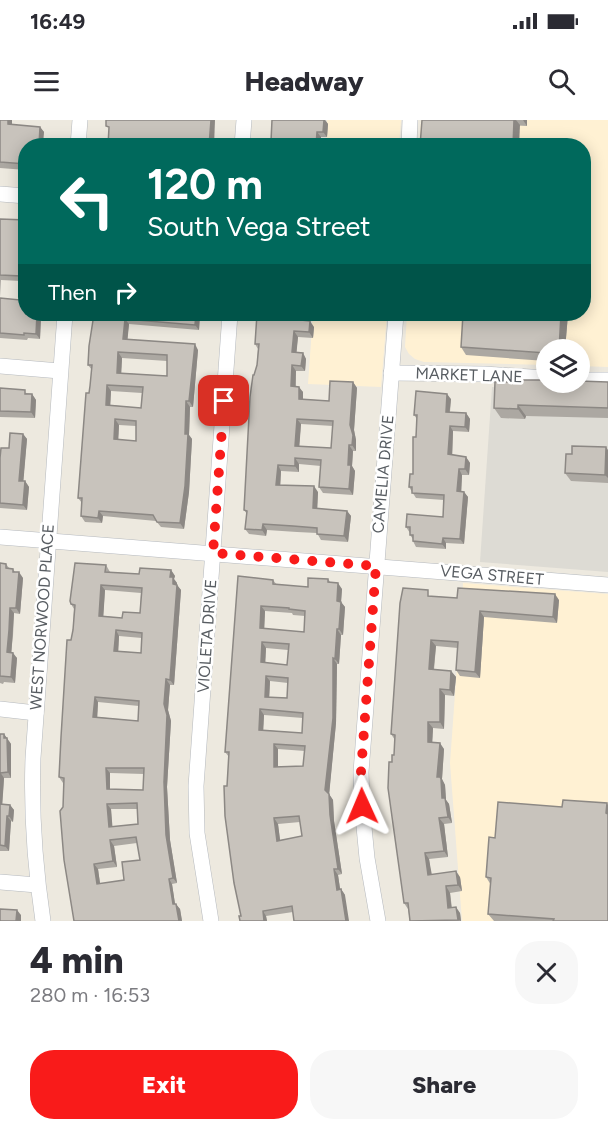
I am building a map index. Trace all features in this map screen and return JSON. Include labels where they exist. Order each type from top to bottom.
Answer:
[{"type":"street","points":[[79,138],[80,120]]},
{"type":"street","points":[[243,138],[244,120]]},
{"type":"street","points":[[409,138],[410,120]]},
{"type":"street","points":[[0,194],[18,195]]},
{"type":"street","name":"WEST NORWOOD PLACE","points":[[44,921],[38,885],[32,803],[36,713],[64,321]]},
{"type":"street","name":"VIOLETA DRIVE","points":[[211,921],[197,833],[196,786],[230,321]]},
{"type":"street","name":"CAMELIA DRIVE","points":[[378,921],[367,858],[361,772],[395,321]]},
{"type":"street","points":[[0,366],[60,371]]},
{"type":"street","name":"MARKET LANE","points":[[391,373],[536,377]]},
{"type":"street","points":[[590,380],[608,380]]},
{"type":"street","name":"VEGA STREET","points":[[0,537],[608,585]]},
{"type":"street","points":[[0,709],[36,713]]},
{"type":"street","points":[[0,882],[38,885]]},
{"type":"shaded area","points":[[327,120],[401,120],[400,138],[326,138]]},
{"type":"shaded area","points":[[421,120],[608,120],[608,367],[590,366],[590,339],[536,339],[536,365],[424,362],[415,359],[405,347],[407,321],[591,321],[591,138],[420,138]]},
{"type":"shaded area","points":[[312,321],[386,321],[381,387],[308,384]]},
{"type":"shaded area","points":[[492,387],[536,388],[536,393],[590,393],[590,390],[608,390],[608,572],[480,562]]},
{"type":"shaded area","points":[[463,583],[608,594],[608,921],[462,921],[450,763]]},
{"type":"building","points":[[0,120],[8,120],[8,124],[40,127],[39,138],[18,138],[18,163],[0,162]]},
{"type":"building","points":[[106,120],[211,120],[210,138],[108,138],[109,127],[106,126]]},
{"type":"building","points":[[272,120],[324,120],[323,132],[317,132],[317,138],[271,138]]},
{"type":"building","points":[[422,120],[514,120],[513,138],[421,138]]},
{"type":"building","points":[[0,219],[18,220],[18,276],[0,275]]},
{"type":"building","points":[[0,298],[18,300],[18,321],[37,321],[36,334],[0,333]]},
{"type":"building","points":[[93,321],[125,321],[123,339],[195,344],[189,401],[186,401],[185,434],[188,434],[180,523],[157,522],[153,515],[99,511],[98,518],[81,516],[82,498],[78,498],[86,393],[89,393],[92,365],[88,365]],"holes":[[[118,352],[167,355],[167,376],[117,373]],[[107,385],[143,387],[141,408],[106,405]],[[115,419],[136,421],[136,441],[114,439]]]},
{"type":"building","points":[[148,321],[195,321],[195,325]]},
{"type":"building","points":[[257,321],[310,321],[309,332],[294,331],[292,352],[303,353],[301,366],[292,365],[291,386],[299,387],[299,399],[329,401],[330,381],[353,382],[350,425],[353,435],[352,445],[349,445],[348,465],[351,465],[349,489],[319,487],[321,460],[295,458],[295,466],[278,465],[276,485],[314,486],[313,508],[347,511],[344,536],[317,534],[317,528],[293,526],[263,524],[262,530],[245,529],[250,397],[259,344],[255,344]],"holes":[[[297,419],[333,421],[331,448],[295,446]]]},
{"type":"building","points":[[463,321],[561,321],[560,339],[536,339],[536,352],[461,347]]},
{"type":"building","points":[[519,380],[536,380],[536,393],[590,393],[590,381],[608,382],[608,408],[518,405],[518,409],[494,408],[495,382],[519,382]]},
{"type":"building","points":[[0,388],[25,390],[25,394],[32,394],[31,412],[0,411]]},
{"type":"building","points":[[416,391],[447,394],[446,412],[466,413],[465,427],[450,426],[448,454],[466,457],[465,469],[459,469],[457,491],[464,492],[460,539],[443,538],[442,544],[413,541],[410,527],[406,527],[407,514],[443,517],[444,495],[412,493],[412,487],[409,487],[410,474],[413,474],[413,437],[416,437],[417,415],[414,415]]},
{"type":"building","points":[[10,433],[23,434],[19,481],[25,481],[23,505],[0,503],[1,448],[9,448]]},
{"type":"building","points":[[572,446],[606,447],[605,475],[565,473],[566,454],[572,454]]},
{"type":"building","points":[[0,563],[6,564],[6,568],[13,569],[13,572],[19,572],[16,608],[10,608],[7,652],[13,653],[11,677],[0,676]]},
{"type":"building","points":[[75,563],[106,565],[105,572],[139,574],[140,568],[171,570],[170,577],[173,577],[173,584],[177,585],[170,680],[166,679],[164,704],[167,715],[164,782],[166,835],[173,878],[169,879],[173,904],[176,904],[179,921],[74,921],[64,860],[60,811],[63,807],[64,778],[59,777],[67,640],[71,640],[75,605],[70,601]],"holes":[[[101,585],[142,588],[140,613],[123,612],[122,618],[99,616]],[[116,630],[142,633],[141,653],[114,651]],[[95,697],[139,701],[138,721],[93,717]],[[106,768],[144,768],[143,790],[107,789]],[[137,803],[138,824],[109,827],[107,804]],[[136,837],[140,860],[122,862],[124,880],[97,884],[94,864],[113,861],[110,840]]]},
{"type":"building","points":[[238,576],[273,580],[273,584],[308,587],[308,578],[328,579],[328,582],[338,583],[337,601],[341,602],[335,659],[333,658],[333,718],[325,790],[329,794],[338,869],[334,869],[337,890],[341,889],[346,921],[294,921],[292,906],[263,911],[264,921],[240,921],[225,816],[224,786],[227,786],[229,752],[225,752]],"holes":[[[261,606],[305,611],[304,632],[260,628]],[[262,642],[289,644],[287,665],[261,662]],[[266,676],[288,678],[287,698],[265,697]],[[260,709],[303,713],[302,733],[259,730]],[[274,744],[305,746],[303,766],[274,767]],[[299,816],[302,836],[277,841],[274,818]]]},
{"type":"building","points":[[403,588],[428,590],[428,596],[457,598],[458,588],[555,594],[553,617],[480,611],[475,672],[456,670],[458,642],[431,640],[429,669],[451,671],[450,690],[440,689],[440,722],[428,722],[428,742],[440,743],[437,777],[441,779],[442,798],[445,798],[448,817],[439,818],[444,851],[425,853],[428,875],[456,871],[458,885],[446,886],[448,908],[456,907],[458,920],[410,921],[408,903],[404,903],[388,788],[389,762],[392,762],[392,755],[394,755],[395,735],[391,734]]},
{"type":"building","points":[[0,734],[4,734],[4,738],[7,738],[8,772],[0,773]]},
{"type":"building","points":[[563,800],[607,803],[608,921],[553,921],[554,919],[488,914],[491,878],[486,877],[489,837],[495,838],[498,802],[562,807]]},
{"type":"building","points":[[0,804],[10,805],[5,846],[0,845]]},
{"type":"building","points":[[0,909],[17,910],[16,921],[0,921]]},
{"type":"route","points":[[224,401],[213,553],[376,566],[361,772],[362,806]]}]
